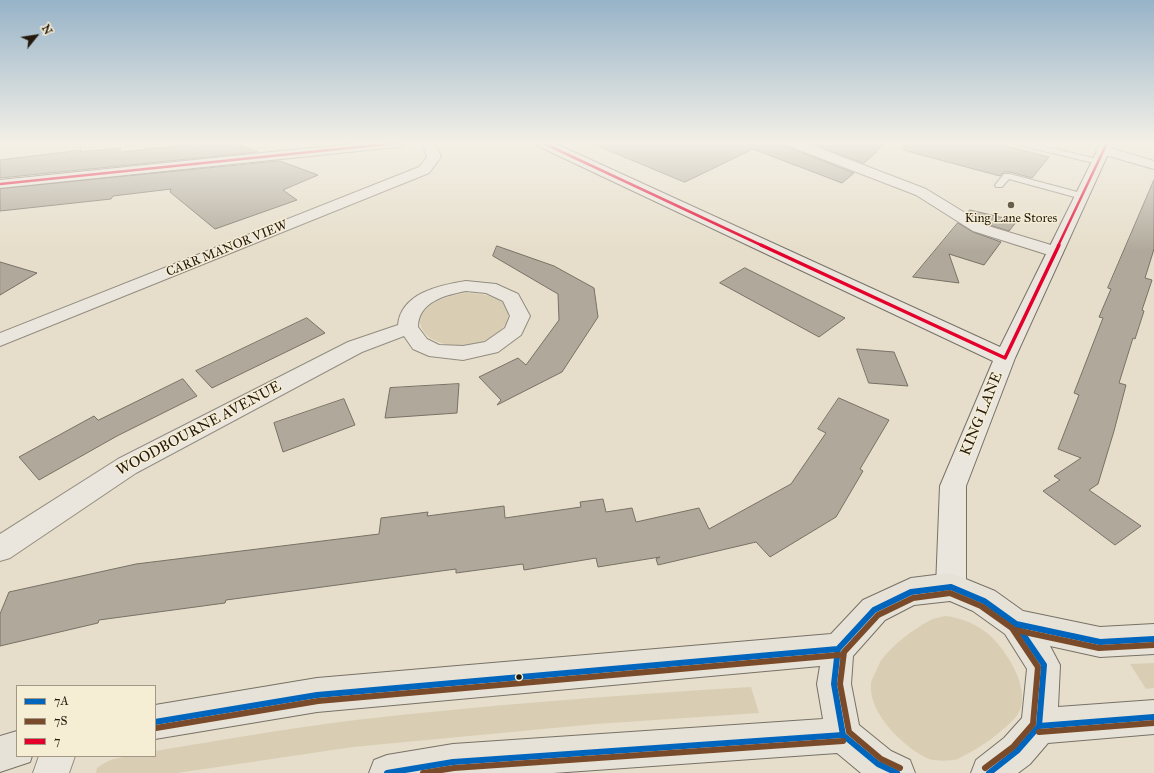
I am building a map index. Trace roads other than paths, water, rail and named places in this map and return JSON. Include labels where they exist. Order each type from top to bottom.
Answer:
[{"type":"highway","points":[[897,773],[878,764],[843,735],[834,684],[838,649],[874,610],[911,592],[951,587],[984,601],[1016,624],[1044,665],[1039,726],[1017,751],[989,773]]},
{"type":"highway","points":[[1016,624],[1100,642],[1154,639]]},
{"type":"highway","points":[[156,722],[317,695],[838,649]]},
{"type":"highway","points":[[1039,726],[1154,717]]},
{"type":"highway","points":[[387,773],[453,762],[843,735]]},
{"type":"highway","points":[[0,754],[16,749]]},
{"type":"street","points":[[0,184],[48,179]]},
{"type":"street","name":"CARR MANOR VIEW","points":[[0,340],[401,179]]},
{"type":"street","points":[[621,179],[1005,358]]},
{"type":"street","points":[[887,179],[921,192],[979,228],[1055,252]]},
{"type":"street","name":"KING LANE","points":[[951,587],[953,486],[1005,358],[1090,179]]},
{"type":"street","points":[[466,286],[490,288],[511,298],[520,316],[514,331],[491,347],[464,353],[436,351],[420,344],[408,328],[410,315],[421,301],[443,290],[466,286]]},
{"type":"street","name":"WOODBOURNE AVENUE","points":[[0,549],[127,466],[355,347],[408,328]]},
{"type":"street","points":[[51,773],[57,757]]},
{"type":"lane","points":[[999,185],[1004,179]]},
{"type":"lane","points":[[1019,179],[1082,196]]},
{"type":"place","name":"King Lane Stores","points":[[1011,205]]}]
